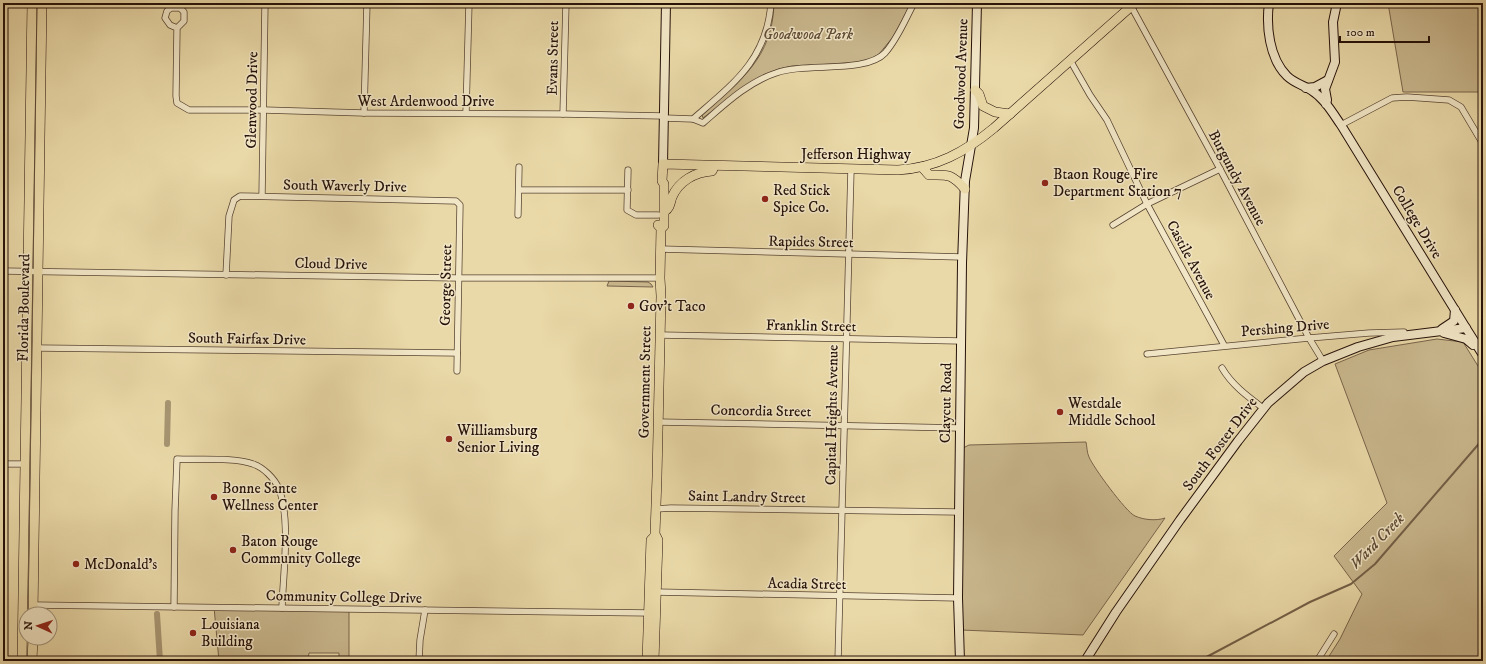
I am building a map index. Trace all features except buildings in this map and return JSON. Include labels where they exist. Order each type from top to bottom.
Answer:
[{"type":"main road","name":"Florida Boulevard","points":[[22,661],[32,3]]},
{"type":"main road","name":"Florida Boulevard","points":[[33,606],[42,3]]},
{"type":"main road","name":"Jefferson Highway","points":[[663,164],[898,170],[922,167],[948,159],[971,146],[1010,114],[1133,5]]},
{"type":"main road","points":[[975,90],[979,94],[983,106],[995,112],[1010,114]]},
{"type":"main road","name":"Government Street","points":[[647,661],[652,613],[656,592],[658,540],[655,536],[661,296],[661,228],[658,226],[661,214],[664,184],[662,181],[663,164]]},
{"type":"main road","points":[[661,214],[669,209],[674,193],[684,181],[699,173],[712,171],[715,166]]},
{"type":"main road","points":[[922,167],[928,175],[951,176],[956,179],[965,189]]},
{"type":"main road","points":[[25,424],[36,424]]},
{"type":"main road","name":"Government Street","points":[[654,661],[650,566],[651,540],[655,536]]},
{"type":"main road","points":[[23,560],[34,560]]},
{"type":"main road","points":[[650,566],[652,570],[652,588],[653,591],[656,592]]},
{"type":"main road","points":[[32,661],[33,646]]},
{"type":"street","name":"Glenwood Drive","points":[[262,196],[265,3]]},
{"type":"street","points":[[364,113],[367,3]]},
{"type":"street","points":[[466,114],[469,3]]},
{"type":"street","name":"Evans Street","points":[[564,114],[566,3]]},
{"type":"street","name":"Government Street","points":[[663,164],[666,3]]},
{"type":"street","points":[[693,119],[747,69],[754,59],[766,32],[770,16],[771,3]]},
{"type":"street","name":"West Ardenwood Drive","points":[[177,28],[177,103],[189,110],[564,114],[664,117],[693,119],[703,122],[743,90],[775,73],[801,68],[862,64],[877,59],[884,54],[895,39],[914,3]]},
{"type":"street","name":"Goodwood Avenue","points":[[971,146],[974,128],[976,3]]},
{"type":"street","name":"College Drive","points":[[1269,3],[1267,28],[1278,62],[1286,75],[1315,93],[1326,104],[1341,125],[1483,355]]},
{"type":"street","points":[[1326,104],[1327,100],[1325,89],[1335,62],[1334,22],[1337,3]]},
{"type":"street","name":"Burgundy Avenue","points":[[1133,5],[1308,338],[1323,361]]},
{"type":"street","name":"Castile Avenue","points":[[1070,60],[1090,95],[1107,120],[1147,204],[1224,346]]},
{"type":"street","points":[[1306,88],[1316,87],[1328,80]]},
{"type":"street","points":[[1341,125],[1392,98],[1407,97],[1449,100],[1461,107],[1483,144]]},
{"type":"street","name":"Claycut Road","points":[[960,661],[958,512],[962,257],[965,189],[971,146]]},
{"type":"street","points":[[518,215],[520,167]]},
{"type":"street","name":"Capital Heights Avenue","points":[[838,661],[851,169]]},
{"type":"street","points":[[628,170],[627,210],[636,215],[661,214]]},
{"type":"street","points":[[1113,225],[1147,204],[1220,170]]},
{"type":"street","points":[[519,190],[628,190]]},
{"type":"street","name":"South Waverly Drive","points":[[226,275],[229,216],[234,200],[240,196],[456,201]]},
{"type":"street","name":"George Street","points":[[456,201],[460,205],[456,371]]},
{"type":"street","name":"Rapides Street","points":[[660,250],[962,257]]},
{"type":"street","name":"Cloud Drive","points":[[3,271],[458,278],[660,278]]},
{"type":"street","points":[[1435,331],[1452,323],[1454,320],[1455,310]]},
{"type":"street","name":"South Foster Drive","points":[[1085,661],[1116,612],[1180,520],[1263,408],[1304,372],[1323,361],[1375,341],[1426,332],[1466,328]]},
{"type":"street","points":[[1435,331],[1466,339],[1483,355]]},
{"type":"street","name":"Pershing Drive","points":[[1147,354],[1369,333],[1426,332]]},
{"type":"street","name":"Franklin Street","points":[[660,335],[961,341]]},
{"type":"street","name":"South Fairfax Drive","points":[[37,348],[457,353]]},
{"type":"street","points":[[1222,368],[1228,378],[1240,390],[1263,408]]},
{"type":"street","name":"Concordia Street","points":[[658,422],[844,424],[960,428]]},
{"type":"street","points":[[174,607],[177,459],[232,461],[253,464],[263,469],[272,478],[279,488],[285,520],[282,608]]},
{"type":"street","points":[[3,464],[25,464]]},
{"type":"street","name":"Saint Landry Street","points":[[656,509],[958,512]]},
{"type":"street","name":"Acadia Street","points":[[656,592],[958,598]]},
{"type":"street","name":"Community College Drive","points":[[58,609],[174,607],[652,613]]},
{"type":"street","points":[[419,661],[420,640],[425,610]]},
{"type":"street","points":[[1317,661],[1334,634]]},
{"type":"green space","name":"Goodwood Park","points":[[774,3],[912,3],[893,37],[879,54],[871,59],[854,63],[792,66],[779,69],[766,74],[741,90],[703,118],[702,115],[741,80],[761,54],[768,39]]},
{"type":"green space","points":[[1388,3],[1483,3],[1483,92],[1403,92]]},
{"type":"green space","points":[[609,281],[648,282],[653,287],[607,286]]},
{"type":"green space","points":[[1437,339],[1463,342],[1483,374],[1483,661],[1326,661],[1340,639],[1362,594],[1334,556],[1387,503],[1335,364],[1369,350]]},
{"type":"green space","points":[[1086,442],[1089,457],[1097,470],[1110,489],[1131,513],[1135,516],[1146,519],[1158,520],[1165,518],[1083,635],[961,630],[963,448],[969,445]]},
{"type":"green space","points":[[214,607],[349,609],[349,661],[339,661],[339,653],[309,653],[308,659],[289,661],[219,661]]},
{"type":"waterway","points":[[167,444],[168,403]]},
{"type":"waterway","name":"Ward Creek","points":[[1199,661],[1310,602],[1351,584],[1375,564],[1483,439]]},
{"type":"waterway","points":[[157,614],[160,661]]},
{"type":"place","name":"Btaon Rouge Fire Department Station 7","points":[[1045,183]]},
{"type":"place","name":"Red Stick Spice Co.","points":[[765,199]]},
{"type":"place","name":"Gov't Taco","points":[[631,306]]},
{"type":"place","name":"Westdale Middle School","points":[[1060,412]]},
{"type":"place","name":"Williamsburg Senior Living","points":[[449,439]]},
{"type":"place","name":"Bonne Sante Wellness Center","points":[[214,497]]},
{"type":"place","name":"Baton Rouge Community College","points":[[233,550]]},
{"type":"place","name":"McDonald's","points":[[76,564]]},
{"type":"place","name":"Louisiana Building","points":[[193,633]]}]
